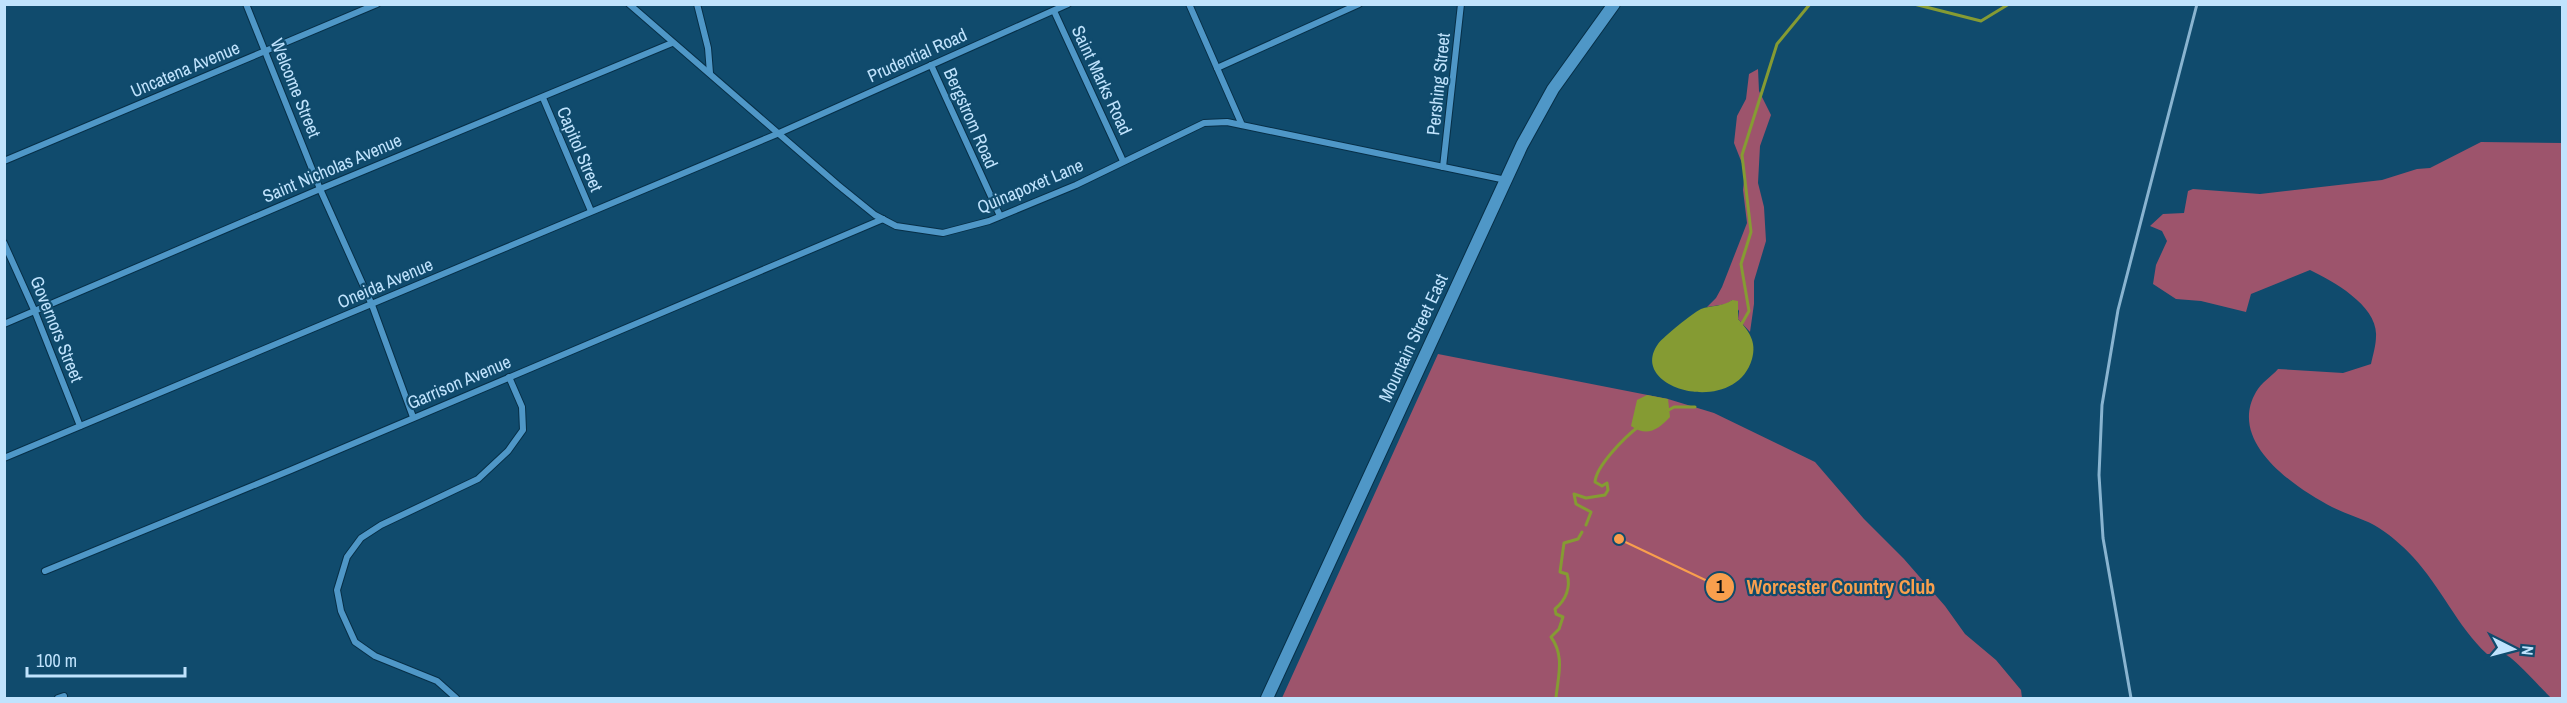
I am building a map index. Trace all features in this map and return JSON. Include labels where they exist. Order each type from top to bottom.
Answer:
[{"type":"main road","name":"Mountain Street East","points":[[1267,699],[1522,145],[1553,89],[1614,4]]},
{"type":"street","name":"Welcome Street","points":[[246,4],[320,189],[372,305],[413,417]]},
{"type":"street","name":"Uncatena Avenue","points":[[4,160],[377,4]]},
{"type":"street","points":[[697,4],[708,48],[710,73]]},
{"type":"street","name":"Prudential Road","points":[[777,134],[1068,4]]},
{"type":"street","points":[[1189,4],[1242,125]]},
{"type":"street","points":[[1217,68],[1359,4]]},
{"type":"street","name":"Pershing Street","points":[[1443,167],[1461,4]]},
{"type":"street","name":"Quinapoxet Lane","points":[[632,6],[777,134],[883,219],[896,226],[943,233],[966,228],[1076,185],[1204,123],[1227,122],[1506,180]]},
{"type":"street","name":"Saint Marks Road","points":[[1054,11],[1123,161]]},
{"type":"street","name":"Saint Nicholas Avenue","points":[[4,324],[320,189],[672,43]]},
{"type":"street","name":"Bergstrom Road","points":[[931,65],[999,216]]},
{"type":"street","name":"Capitol Street","points":[[543,98],[591,210]]},
{"type":"street","name":"Oneida Avenue","points":[[4,458],[372,305],[591,210],[777,134]]},
{"type":"street","name":"Garrison Avenue","points":[[45,571],[291,470],[883,219]]},
{"type":"street","name":"Governors Street","points":[[4,243],[35,312],[80,426]]},
{"type":"street","points":[[456,699],[437,681],[375,656],[356,642],[341,612],[337,590],[347,557],[361,538],[381,525],[478,479],[508,451],[523,430],[522,407],[509,377]]},
{"type":"shaded area","points":[[1758,69],[1759,91],[1771,115],[1760,146],[1758,183],[1764,207],[1766,241],[1754,281],[1750,332],[1738,319],[1739,311],[1732,300],[1727,304],[1707,307],[1722,287],[1747,223],[1743,190],[1745,171],[1734,143],[1737,116],[1746,99],[1749,74]]},
{"type":"shaded area","points":[[2481,142],[2562,143],[2562,698],[2551,698],[2506,655],[2487,654],[2476,643],[2423,569],[2395,540],[2374,525],[2332,507],[2300,488],[2269,461],[2257,445],[2250,428],[2249,410],[2258,389],[2278,369],[2343,373],[2371,364],[2376,339],[2375,325],[2362,305],[2342,288],[2310,270],[2251,294],[2246,312],[2201,301],[2176,299],[2153,284],[2156,265],[2167,241],[2162,231],[2150,226],[2163,214],[2184,213],[2188,191],[2193,189],[2260,194],[2382,180],[2417,169],[2430,168]]},
{"type":"shaded area","points":[[1732,300],[1738,301],[1738,319],[1749,332],[1753,342],[1752,359],[1742,377],[1726,388],[1706,392],[1687,390],[1669,384],[1657,374],[1652,360],[1661,340],[1701,309],[1725,304]]},
{"type":"shaded area","points":[[1438,354],[1668,399],[1714,413],[1815,462],[1864,519],[1904,559],[1945,606],[1965,634],[1996,660],[2021,690],[2022,698],[1282,698]]},
{"type":"shaded area","points":[[1647,395],[1668,399],[1670,417],[1657,428],[1642,431],[1631,426],[1637,400]]},
{"type":"waterway","points":[[1741,325],[1749,311],[1741,264],[1751,232],[1742,155],[1777,44],[1810,4]]},
{"type":"waterway","points":[[1914,4],[1981,21],[2009,4]]},
{"type":"waterway","points":[[1667,411],[1674,407],[1695,407]]},
{"type":"waterway","points":[[1586,525],[1591,512],[1576,504],[1574,494],[1586,498],[1605,495],[1608,490],[1607,483],[1602,486],[1595,482],[1600,468],[1612,452],[1638,427]]},
{"type":"waterway","points":[[1556,698],[1559,659],[1551,637],[1559,629],[1563,617],[1556,614],[1555,609],[1565,597],[1568,588],[1567,574],[1560,572],[1564,543],[1578,539],[1582,532]]},
{"type":"railway","points":[[2131,698],[2103,538],[2099,475],[2102,405],[2118,310],[2197,4]]},
{"type":"place","name":"Worcester Country Club","points":[[1619,539]]}]
